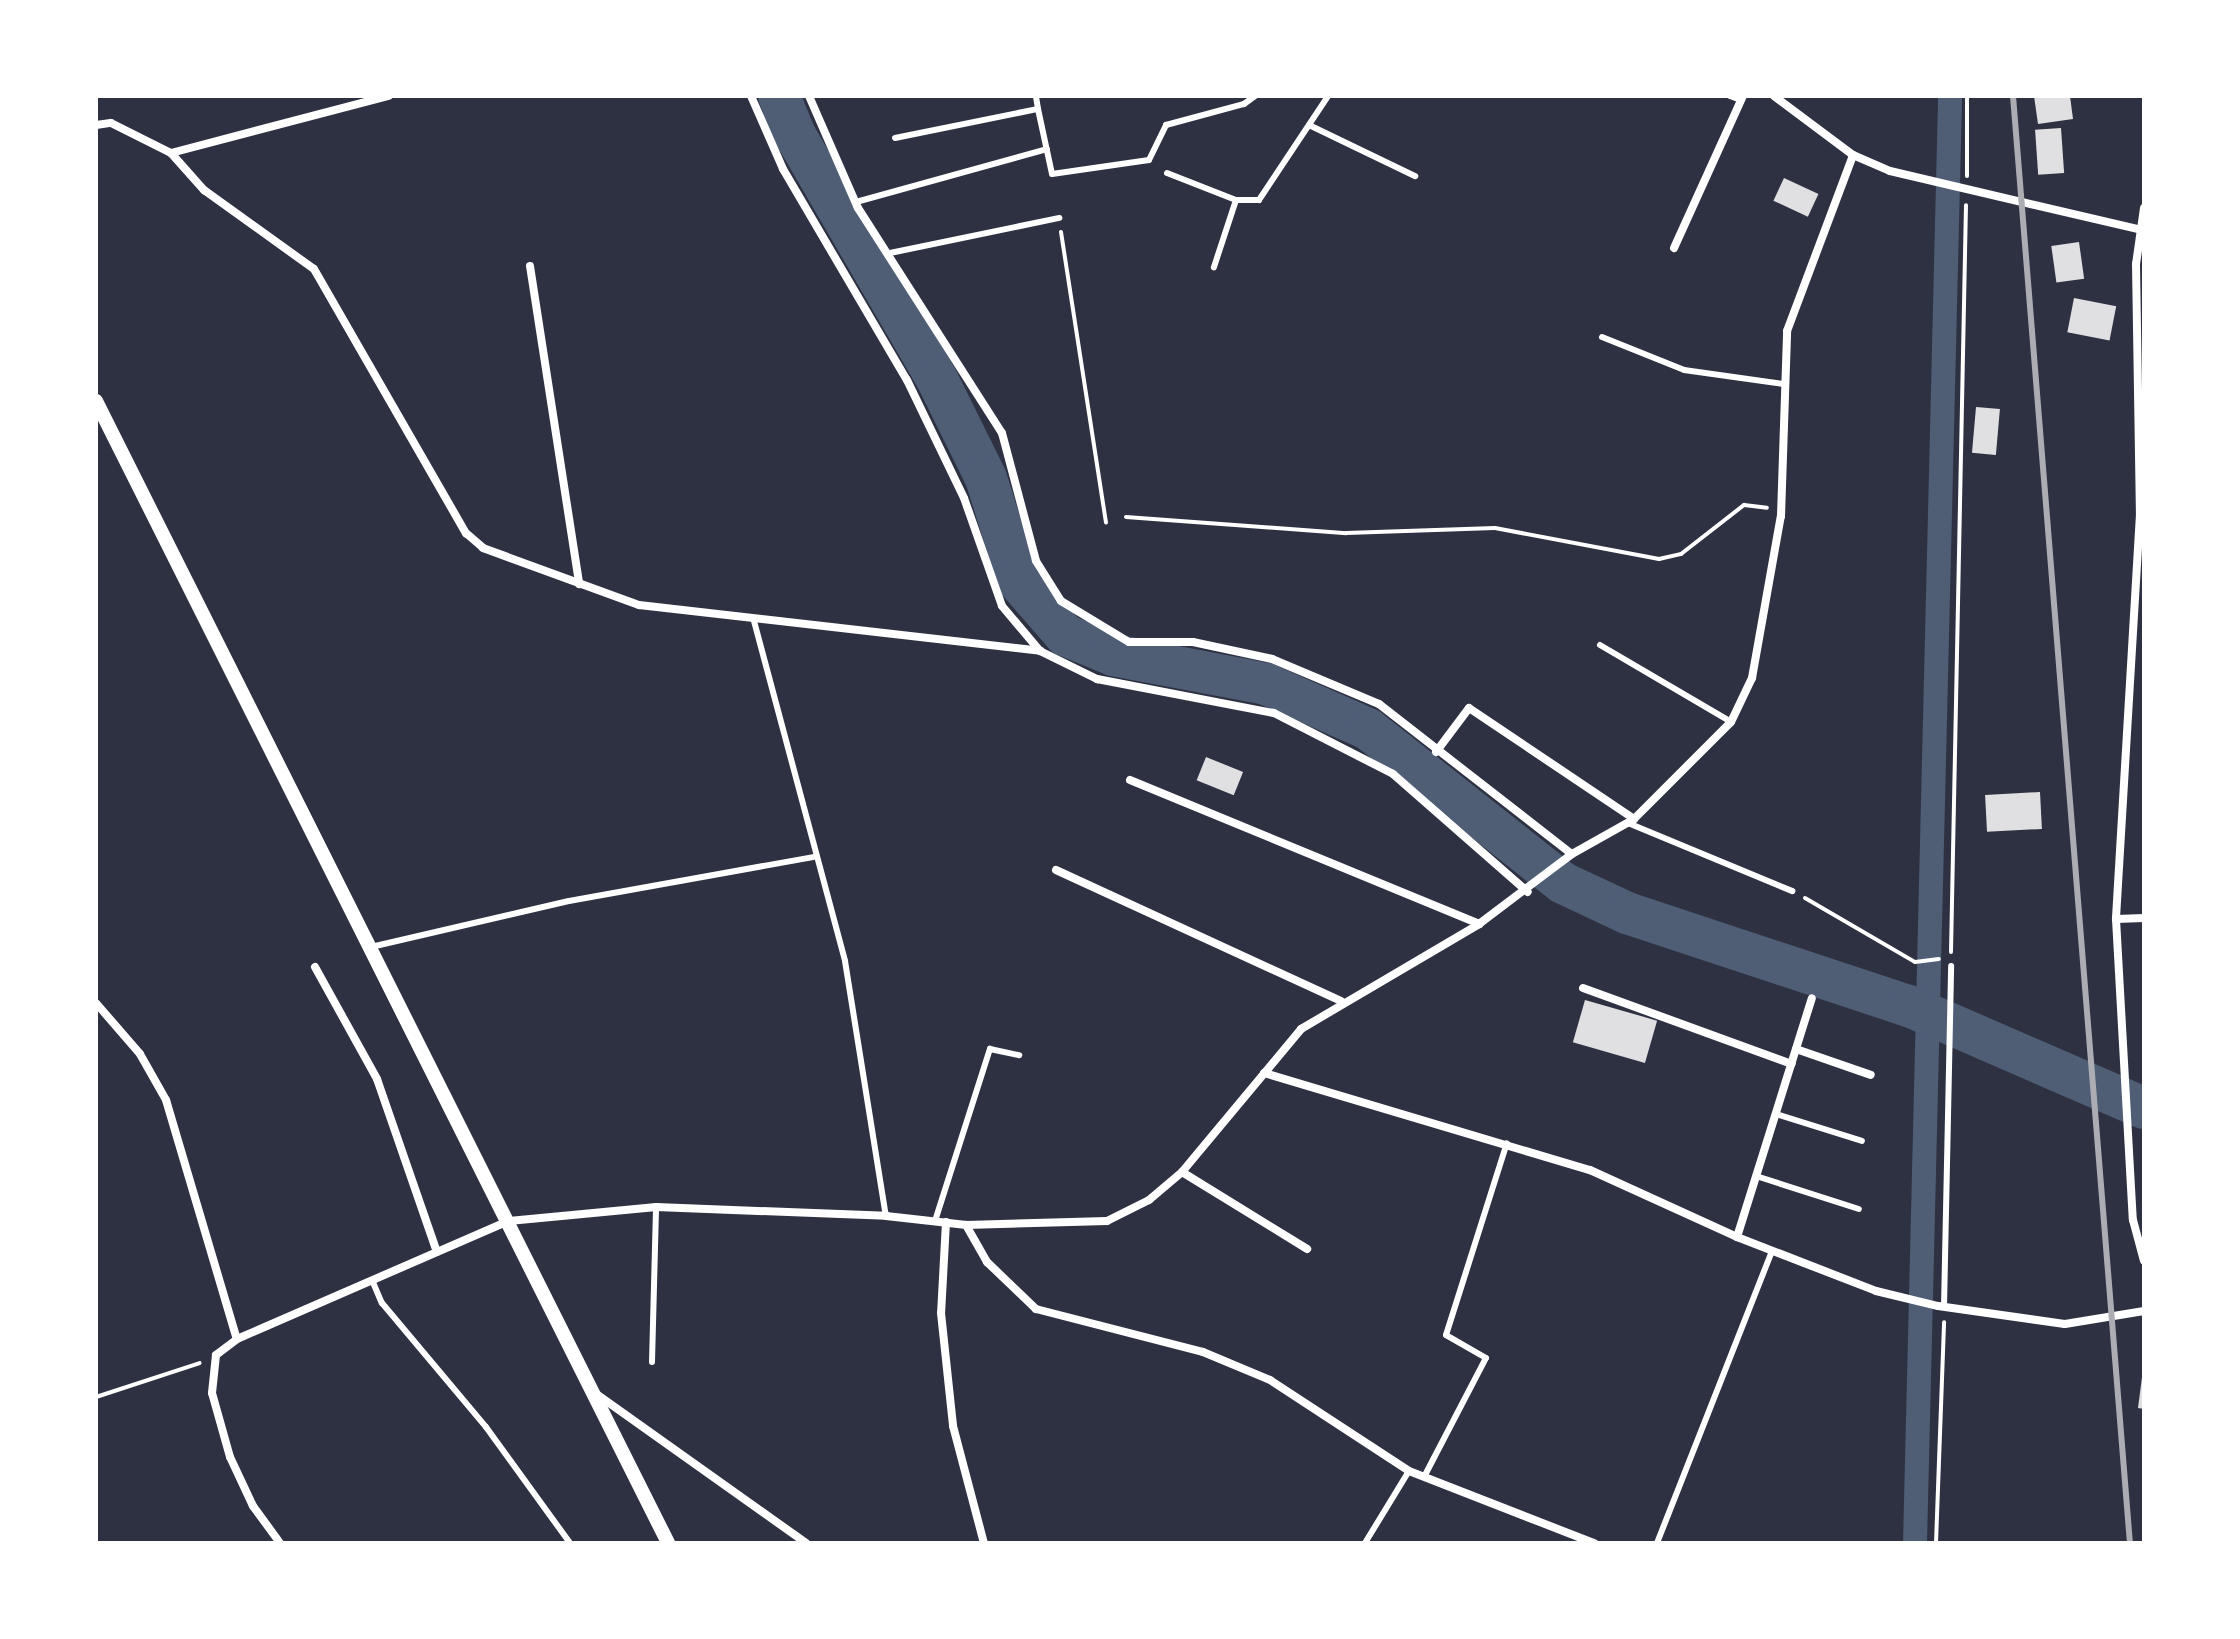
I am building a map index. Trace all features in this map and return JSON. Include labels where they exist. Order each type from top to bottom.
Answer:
[{"type":"street","points":[[171,153],[389,96]]},
{"type":"street","points":[[751,96],[783,169],[907,380],[964,498],[1002,606],[1040,651]]},
{"type":"street","points":[[809,96],[856,202],[1002,433],[1036,561],[1061,601],[1129,642],[1193,642],[1272,659],[1379,704],[1570,858]]},
{"type":"street","points":[[1774,96],[1853,155],[1925,183],[1964,188],[2138,229]]},
{"type":"street","points":[[1674,248],[1742,98]]},
{"type":"street","points":[[96,125],[111,123],[171,153],[204,190],[314,269],[466,533],[483,548],[639,605],[754,621],[1040,651],[1097,679],[1274,713],[1393,774],[1528,892]]},
{"type":"street","points":[[280,1543],[253,1506],[230,1457],[212,1393],[212,1364],[225,1346],[237,1339],[509,1221],[656,1207],[886,1216],[966,1225],[1107,1221],[1149,1200],[1182,1172],[1301,1029],[1341,1001],[1479,924],[1528,892],[1570,858],[1631,821],[1731,722],[1752,678],[1781,510],[1787,331],[1853,155]]},
{"type":"street","points":[[2144,208],[2138,229],[2142,514],[2116,919],[2129,1085],[2127,1127],[2134,1238],[2144,1261]]},
{"type":"street","points":[[530,266],[579,584]]},
{"type":"street","points":[[96,401],[668,1543]]},
{"type":"street","points":[[1436,752],[1469,708],[1631,821]]},
{"type":"street","points":[[1130,780],[1479,924]]},
{"type":"street","points":[[1056,870],[1341,1001]]},
{"type":"street","points":[[2116,919],[2144,918]]},
{"type":"street","points":[[315,967],[377,1079],[437,1252]]},
{"type":"street","points":[[1583,988],[1792,1064]]},
{"type":"street","points":[[1737,1237],[1812,998]]},
{"type":"street","points":[[96,1003],[140,1054],[166,1100],[237,1339]]},
{"type":"street","points":[[1796,1049],[1871,1075]]},
{"type":"street","points":[[1264,1073],[1590,1170],[1772,1251],[1941,1307],[2065,1324],[2144,1311]]},
{"type":"street","points":[[1182,1172],[1307,1249]]},
{"type":"street","points":[[946,1222],[941,1313],[953,1426],[984,1543]]},
{"type":"street","points":[[966,1225],[987,1262],[1036,1309],[1203,1352],[1270,1380],[1409,1471],[1594,1543]]},
{"type":"street","points":[[591,1390],[806,1543]]},
{"type":"lane","points":[[1036,96],[1052,174],[1149,160],[1166,125],[1244,104],[1255,96]]},
{"type":"lane","points":[[1167,173],[1236,200],[1259,200],[1328,96]]},
{"type":"lane","points":[[1730,96],[1742,98]]},
{"type":"lane","points":[[895,138],[1038,109]]},
{"type":"lane","points":[[1309,125],[1415,176]]},
{"type":"lane","points":[[856,202],[1047,149]]},
{"type":"lane","points":[[1214,267],[1236,200]]},
{"type":"lane","points":[[890,253],[1059,218]]},
{"type":"lane","points":[[1602,337],[1684,370],[1784,384]]},
{"type":"lane","points":[[754,621],[813,857],[845,961],[886,1216]]},
{"type":"lane","points":[[1600,645],[1731,722]]},
{"type":"lane","points":[[1631,821],[1792,891]]},
{"type":"lane","points":[[371,947],[569,901],[813,857]]},
{"type":"lane","points":[[1941,1307],[1950,1070],[1950,962]]},
{"type":"lane","points":[[935,1221],[990,1049],[1019,1055]]},
{"type":"lane","points":[[1776,1114],[1862,1141]]},
{"type":"lane","points":[[1424,1477],[1486,1358],[1446,1335],[1507,1143]]},
{"type":"lane","points":[[1756,1176],[1859,1209]]},
{"type":"lane","points":[[652,1362],[656,1207]]},
{"type":"lane","points":[[1657,1543],[1772,1251]]},
{"type":"lane","points":[[372,1280],[382,1303],[486,1427],[570,1543]]},
{"type":"lane","points":[[1365,1543],[1409,1471]]},
{"type":"path","points":[[1792,891],[1915,962],[1950,962],[1967,96]]},
{"type":"path","points":[[1059,218],[1106,523]]},
{"type":"path","points":[[1126,517],[1346,533],[1495,528],[1659,559],[1681,554],[1744,505],[1781,510]]},
{"type":"path","points":[[1936,1543],[1941,1307]]},
{"type":"path","points":[[96,1397],[201,1363],[212,1364]]},
{"type":"building","points":[[2034,96],[2070,96],[2073,119],[2038,124]]},
{"type":"building","points":[[2061,128],[2064,173],[2038,175],[2035,130]]},
{"type":"building","points":[[1784,178],[1818,194],[1808,217],[1773,201]]},
{"type":"building","points":[[2079,242],[2084,279],[2056,283],[2051,246]]},
{"type":"building","points":[[2074,298],[2116,306],[2110,341],[2067,332]]},
{"type":"building","points":[[1976,407],[2000,409],[1996,455],[1972,453]]},
{"type":"building","points":[[1206,757],[1243,772],[1234,795],[1197,780]]},
{"type":"building","points":[[2040,792],[2042,829],[1987,832],[1985,795]]},
{"type":"building","points":[[1585,1000],[1657,1021],[1645,1063],[1573,1042]]},
{"type":"building","points":[[2144,1377],[2144,1409],[2138,1408]]},
{"type":"waterway","points":[[779,96],[795,135],[937,379],[986,478],[1018,581],[1065,635],[1113,655],[1266,684],[1368,729],[1563,883],[1627,913],[1909,1006],[2144,1108]]},
{"type":"waterway","points":[[1915,1543],[1950,96]]},
{"type":"railway","points":[[2013,96],[2130,1543]]}]
